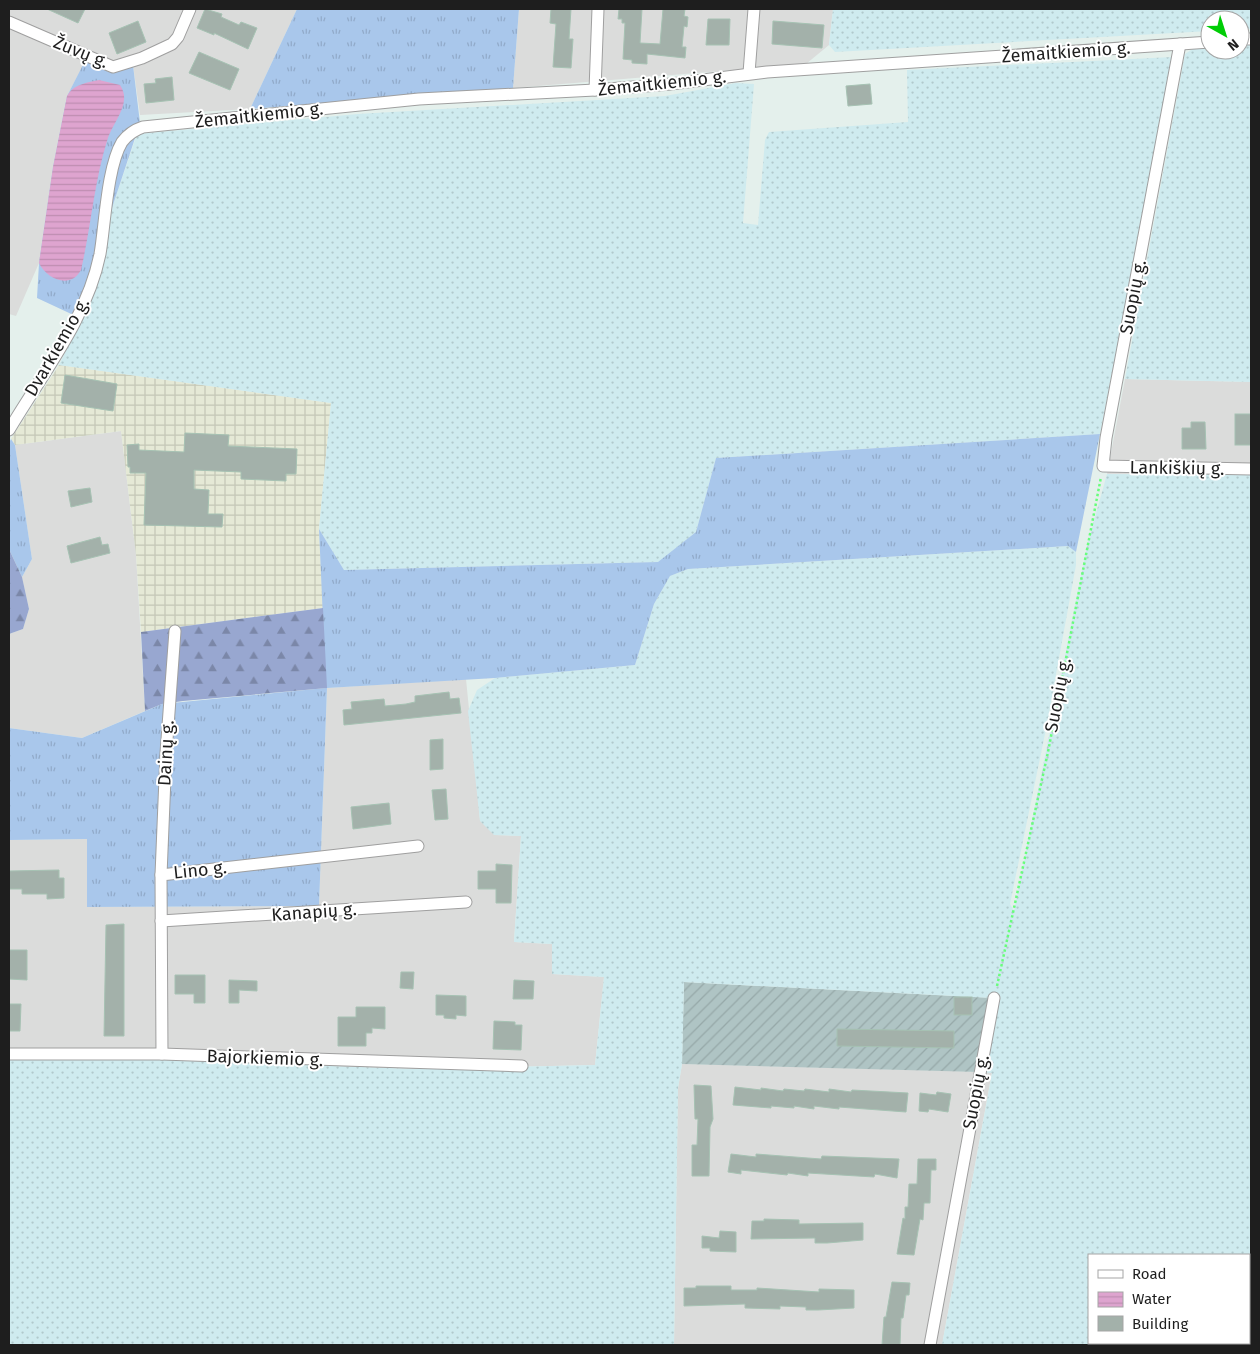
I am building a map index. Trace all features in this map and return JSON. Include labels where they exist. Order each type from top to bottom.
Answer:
[{"type":"street","name":"Žuvų g.","points":[[9,22],[113,67],[142,58],[172,44],[178,37],[190,9]]},
{"type":"street","points":[[595,90],[598,9]]},
{"type":"street","points":[[749,73],[754,9]]},
{"type":"street","name":"Žemaitkiemio g.","points":[[121,144],[136,130],[168,124],[420,99],[595,90],[671,84],[749,73],[1200,43]]},
{"type":"street","name":"Suopių g.","points":[[1103,466],[1106,438],[1180,44]]},
{"type":"street","name":"Dvarkiemio g.","points":[[9,430],[72,327],[88,294],[98,261],[113,172],[121,144]]},
{"type":"street","name":"Lankiškių g.","points":[[1103,466],[1251,469]]},
{"type":"street","name":"Dainų g.","points":[[161,875],[174,631]]},
{"type":"street","name":"Lino g.","points":[[162,1054],[161,875],[418,846]]},
{"type":"street","name":"Kanapių g.","points":[[161,921],[466,902]]},
{"type":"street","name":"Suopių g.","points":[[930,1345],[994,998]]},
{"type":"street","name":"Bajorkiemio g.","points":[[9,1054],[162,1054],[522,1066]]},
{"type":"path","name":"Suopių g.","points":[[994,998],[1048,752],[1103,466]]},
{"type":"shaded area","points":[[9,9],[297,9],[250,109],[140,115],[133,65],[109,72],[85,62],[67,96],[53,167],[39,263],[16,316],[9,314]]},
{"type":"shaded area","points":[[519,9],[833,9],[829,45],[806,64],[513,88]]},
{"type":"shaded area","points":[[833,9],[1251,9],[1251,29],[1250,10],[1200,10],[1200,32],[835,52],[829,45]]},
{"type":"shaded area","points":[[1250,43],[1251,382],[1125,379],[1185,54],[1194,48],[1200,48],[1200,60],[1250,60]]},
{"type":"shaded area","points":[[1173,57],[1100,434],[716,458],[696,532],[659,562],[344,570],[319,529],[331,403],[59,365],[96,290],[112,208],[137,134],[358,114],[665,96],[736,83],[754,84],[743,223],[758,225],[765,140],[769,132],[908,122],[907,70]]},
{"type":"shaded area","points":[[59,365],[331,403],[319,529],[323,608],[141,632],[136,555],[121,431],[15,445],[11,439]]},
{"type":"shaded area","points":[[1125,379],[1251,382],[1251,475],[1107,474]]},
{"type":"shaded area","points":[[121,431],[136,555],[145,711],[82,738],[9,728],[9,634],[23,629],[29,609],[22,577],[32,559],[15,445]]},
{"type":"shaded area","points":[[1107,474],[1251,475],[1251,1345],[942,1345],[992,1073],[979,1072],[994,998],[684,982],[682,1064],[678,1088],[674,1345],[9,1345],[9,1057],[48,1056],[415,1069],[595,1065],[604,977],[552,974],[552,944],[514,942],[521,836],[494,835],[480,821],[468,711],[477,690],[495,678],[635,665],[654,604],[670,576],[688,569],[1069,546],[1076,552],[1076,565],[1046,729],[1010,904],[1014,911],[1087,546]]},
{"type":"shaded area","points":[[466,679],[480,820],[495,835],[521,836],[514,942],[552,944],[553,974],[604,977],[595,1065],[415,1069],[9,1057],[9,840],[87,839],[87,907],[319,906],[327,688]]},
{"type":"shaded area","points":[[684,982],[994,998],[979,1072],[682,1064]]},
{"type":"shaded area","points":[[682,1064],[992,1072],[942,1345],[674,1345],[678,1088]]},
{"type":"green space","points":[[297,9],[519,9],[513,88],[250,109]]},
{"type":"green space","points":[[85,61],[109,72],[133,65],[140,123],[112,208],[96,290],[82,319],[37,298],[39,263],[53,167],[67,96]]},
{"type":"green space","points":[[1100,434],[1076,552],[1068,546],[688,569],[670,576],[654,604],[635,665],[495,678],[327,688],[319,906],[87,907],[87,839],[9,840],[9,728],[82,738],[162,704],[326,688],[319,529],[344,570],[658,562],[696,532],[716,458]]},
{"type":"green space","points":[[11,439],[15,445],[32,559],[22,577],[9,549],[9,443]]},
{"type":"green space","points":[[9,549],[22,577],[29,609],[23,629],[9,634]]},
{"type":"green space","points":[[323,608],[327,688],[183,701],[162,704],[145,711],[141,632]]},
{"type":"water","points":[[99,80],[120,85],[124,99],[123,106],[110,134],[103,157],[81,270],[77,276],[71,279],[59,280],[48,274],[39,263],[53,167],[67,96],[77,86]]},
{"type":"building","points":[[47,9],[85,9],[78,23]]},
{"type":"building","points":[[205,9],[222,14],[221,17],[239,25],[241,22],[257,28],[248,49],[214,33],[214,35],[197,28]]},
{"type":"building","points":[[551,9],[571,9],[569,39],[573,39],[571,68],[553,67],[556,24],[550,23]]},
{"type":"building","points":[[619,9],[642,9],[640,43],[660,44],[663,9],[685,9],[684,16],[688,17],[687,27],[684,26],[682,47],[686,47],[685,58],[647,54],[647,64],[632,63],[632,60],[623,59],[625,23],[622,23],[622,19],[618,19]]},
{"type":"building","points":[[708,19],[730,19],[729,45],[706,45]]},
{"type":"building","points":[[138,21],[146,42],[117,54],[109,33]]},
{"type":"building","points":[[773,21],[824,25],[822,48],[772,44]]},
{"type":"building","points":[[199,52],[239,69],[230,90],[189,73]]},
{"type":"building","points":[[172,77],[174,100],[146,103],[144,84],[156,83],[155,79]]},
{"type":"building","points":[[870,84],[872,104],[848,106],[846,86]]},
{"type":"building","points":[[65,375],[117,384],[113,411],[61,403]]},
{"type":"building","points":[[1235,414],[1251,414],[1251,445],[1235,445]]},
{"type":"building","points":[[1191,422],[1205,422],[1206,449],[1182,449],[1182,428],[1191,428]]},
{"type":"building","points":[[185,433],[229,435],[228,446],[297,449],[296,474],[286,474],[286,481],[241,479],[241,472],[194,470],[194,489],[209,490],[208,514],[223,514],[222,527],[144,525],[146,473],[130,473],[127,445],[139,444],[139,450],[184,452]]},
{"type":"building","points":[[90,488],[92,502],[71,507],[68,491]]},
{"type":"building","points":[[100,537],[102,545],[108,544],[110,553],[71,563],[67,546]]},
{"type":"building","points":[[449,692],[450,699],[459,698],[461,713],[344,725],[343,710],[352,709],[351,702],[384,699],[385,706],[406,704],[415,702],[415,696]]},
{"type":"building","points":[[443,739],[443,769],[430,770],[430,740]]},
{"type":"building","points":[[446,789],[448,819],[435,820],[432,790]]},
{"type":"building","points":[[389,803],[391,824],[353,829],[351,807]]},
{"type":"building","points":[[496,864],[512,865],[511,903],[496,903],[496,889],[478,889],[478,871],[496,871]]},
{"type":"building","points":[[59,870],[59,878],[64,878],[64,898],[47,899],[47,894],[22,894],[22,889],[9,889],[9,871]]},
{"type":"building","points":[[124,924],[124,1036],[104,1036],[106,925]]},
{"type":"building","points":[[9,950],[27,950],[27,980],[9,979]]},
{"type":"building","points":[[401,972],[414,972],[413,989],[400,988]]},
{"type":"building","points":[[175,975],[205,975],[205,1003],[194,1003],[194,994],[175,994]]},
{"type":"building","points":[[229,980],[257,981],[257,991],[239,990],[239,1003],[229,1003]]},
{"type":"building","points":[[514,980],[534,981],[533,999],[513,999]]},
{"type":"building","points":[[436,995],[466,996],[466,1016],[456,1015],[456,1019],[444,1018],[444,1015],[436,1015]]},
{"type":"building","points":[[954,997],[972,997],[972,1015],[954,1015]]},
{"type":"building","points":[[9,1004],[21,1004],[20,1031],[9,1031]]},
{"type":"building","points":[[356,1007],[385,1007],[385,1029],[372,1028],[372,1033],[366,1033],[366,1046],[338,1046],[338,1017],[356,1017]]},
{"type":"building","points":[[494,1021],[515,1022],[515,1025],[522,1025],[521,1050],[493,1049]]},
{"type":"building","points":[[837,1029],[954,1031],[954,1048],[837,1046]]},
{"type":"building","points":[[694,1085],[711,1086],[713,1119],[710,1127],[709,1176],[692,1176],[692,1145],[697,1145],[698,1119],[695,1119]]},
{"type":"building","points":[[735,1087],[783,1091],[784,1089],[804,1091],[805,1089],[829,1092],[829,1089],[851,1092],[852,1090],[908,1093],[906,1112],[814,1106],[814,1109],[794,1106],[794,1108],[771,1106],[771,1108],[733,1105]]},
{"type":"building","points":[[937,1092],[951,1094],[948,1112],[929,1109],[928,1112],[919,1111],[920,1093],[936,1095]]},
{"type":"building","points":[[731,1154],[756,1157],[756,1154],[821,1159],[822,1156],[899,1159],[897,1178],[875,1174],[874,1177],[808,1173],[808,1176],[741,1170],[741,1174],[728,1172]]},
{"type":"building","points":[[918,1159],[936,1159],[936,1170],[931,1170],[930,1203],[924,1203],[923,1220],[920,1219],[914,1255],[897,1254],[903,1218],[905,1219],[905,1207],[908,1207],[909,1184],[917,1184]]},
{"type":"building","points":[[764,1219],[799,1220],[799,1224],[863,1223],[863,1240],[815,1243],[815,1238],[751,1239],[752,1221],[764,1221]]},
{"type":"building","points":[[720,1231],[736,1232],[736,1252],[710,1251],[710,1248],[702,1248],[702,1236],[719,1238]]},
{"type":"building","points":[[892,1282],[910,1283],[909,1295],[906,1295],[903,1318],[901,1318],[900,1345],[882,1345],[884,1317],[886,1317]]},
{"type":"building","points":[[696,1286],[731,1286],[731,1290],[757,1290],[757,1288],[819,1292],[819,1289],[854,1290],[854,1308],[806,1310],[806,1307],[780,1306],[780,1309],[745,1308],[745,1304],[684,1306],[684,1288],[696,1288]]}]
